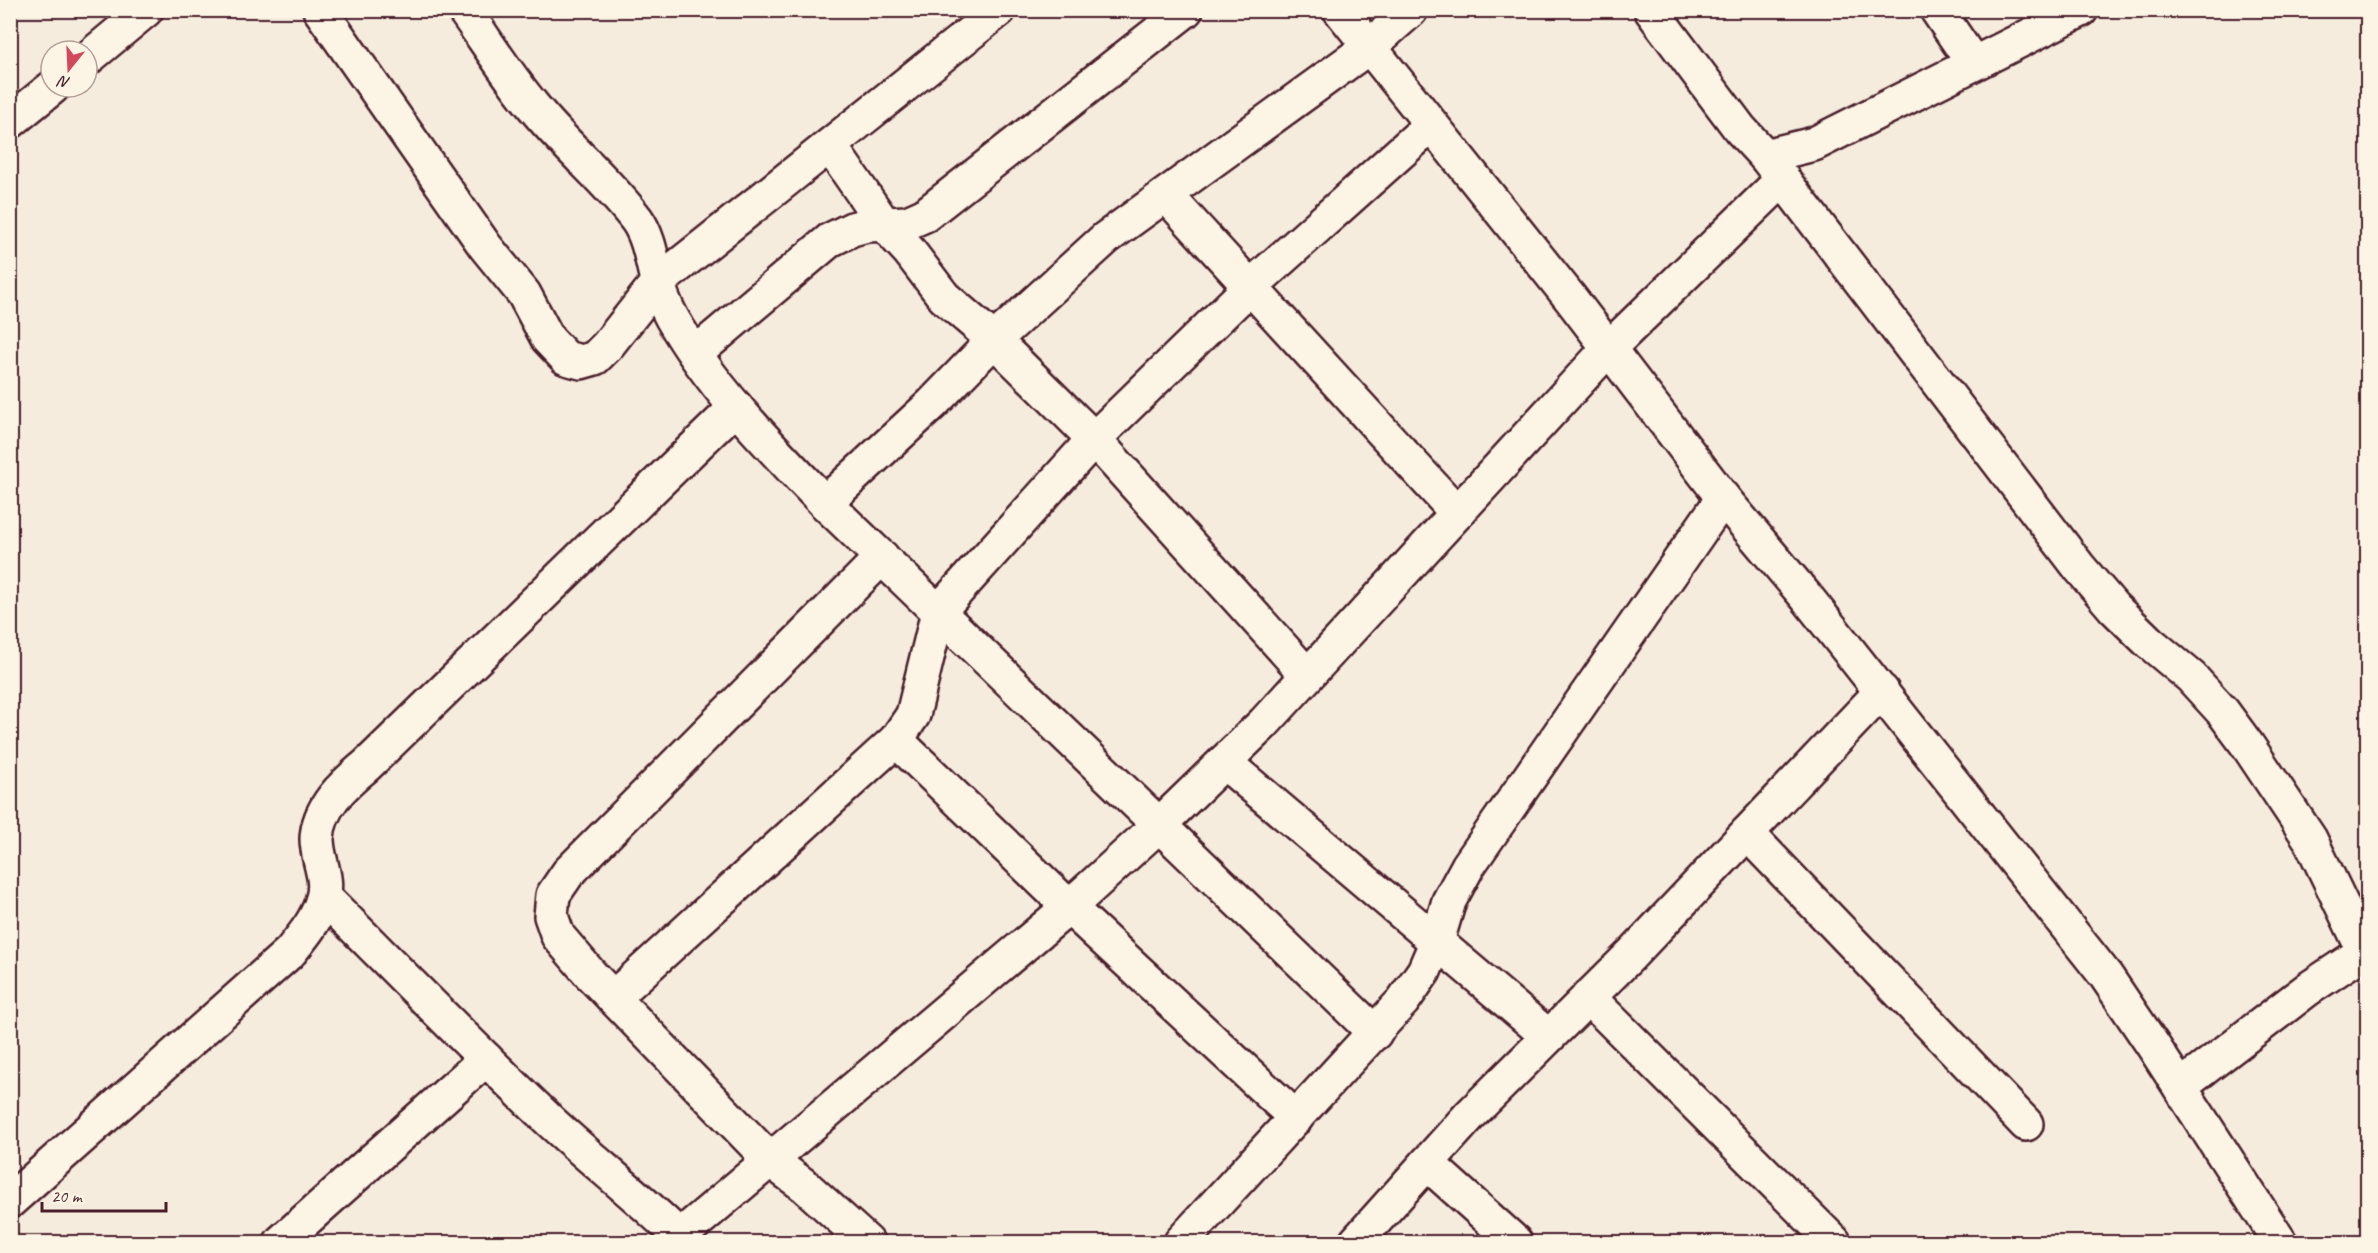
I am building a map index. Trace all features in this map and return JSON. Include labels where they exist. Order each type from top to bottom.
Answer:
[{"type":"street","points":[[99,49],[146,10]]},
{"type":"street","points":[[320,10],[485,246],[524,294],[548,339],[566,358],[581,362],[595,358],[657,283],[999,10]]},
{"type":"street","points":[[464,10],[532,106],[639,222],[650,250],[657,283],[672,317],[736,407],[825,503],[1375,1033]]},
{"type":"street","points":[[696,352],[830,240],[852,229],[907,223],[925,215],[1186,10]]},
{"type":"street","points":[[1340,10],[1608,348],[1723,498],[1882,691],[2106,976],[2280,1242]]},
{"type":"street","points":[[825,503],[932,404],[994,340],[1106,238],[1369,47],[1411,10]]},
{"type":"street","points":[[1651,10],[1740,129],[1774,167],[2079,567],[2114,608],[2149,642],[2191,677],[2230,721],[2282,794],[2310,839],[2366,950],[2308,989],[2180,1088]]},
{"type":"street","points":[[1937,10],[1973,63]]},
{"type":"street","points":[[324,897],[486,1059],[574,1143],[632,1192],[680,1241],[770,1160],[1069,907],[1224,762],[1308,675],[1774,167],[1814,144],[2081,10]]},
{"type":"street","points":[[10,122],[39,98]]},
{"type":"street","points":[[613,999],[896,740],[913,715],[938,612],[1094,439],[1250,287],[1430,126]]},
{"type":"street","points":[[830,146],[884,224],[909,250],[944,297],[994,340],[1094,439],[1308,675]]},
{"type":"street","points":[[1166,195],[1457,513]]},
{"type":"street","points":[[15,1187],[290,952],[312,927],[324,897],[324,873],[317,839],[325,809],[341,787],[367,765],[736,407]]},
{"type":"street","points":[[1181,1242],[1403,1001],[1424,971],[1437,941],[1449,902],[1468,866],[1723,498]]},
{"type":"street","points":[[867,1242],[805,1186],[770,1160],[613,999],[558,936],[551,916],[553,895],[568,873],[882,557]]},
{"type":"street","points":[[1356,1242],[1470,1115],[1631,955],[1882,691]]},
{"type":"street","points":[[896,740],[1069,907],[1296,1118]]},
{"type":"street","points":[[1224,762],[1548,1036]]},
{"type":"street","points":[[1747,833],[2026,1124]]},
{"type":"street","points":[[1588,997],[1834,1242]]},
{"type":"street","points":[[281,1242],[486,1059]]},
{"type":"street","points":[[1427,1163],[1515,1242]]}]
